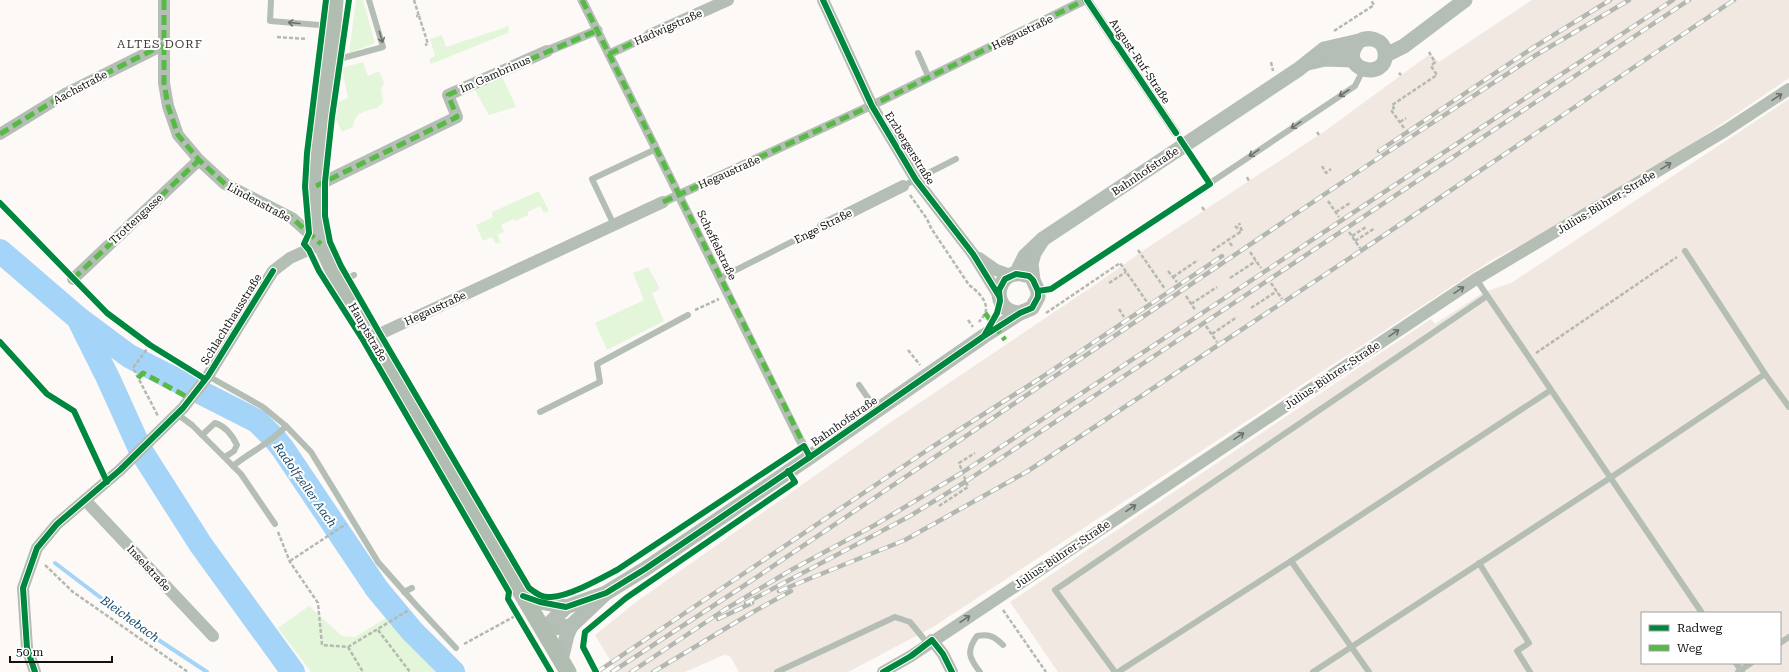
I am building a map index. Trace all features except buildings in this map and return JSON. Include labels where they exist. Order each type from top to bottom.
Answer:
[{"type":"main road","name":"Hauptstraße","points":[[335,0],[330,62],[316,186],[316,228],[321,244],[347,279],[371,338],[565,666]]},
{"type":"street","name":"Lindenstraße","points":[[164,0],[164,84],[168,106],[178,135],[199,160],[225,184],[292,218],[321,244]]},
{"type":"street","name":"Scheffelstraße","points":[[582,0],[800,440],[810,456]]},
{"type":"street","name":"Hadwigstraße","points":[[609,54],[728,0]]},
{"type":"street","name":"Erzbergerstraße","points":[[823,0],[872,106],[973,254],[1000,299]]},
{"type":"street","name":"Hegaustraße","points":[[371,338],[872,106],[1086,0]]},
{"type":"street","name":"August-Ruf-Straße","points":[[1086,0],[1176,133]]},
{"type":"street","name":"Bahnhofstraße","points":[[1386,55],[1404,46],[1465,0]]},
{"type":"street","name":"Im Gambrinus","points":[[316,186],[457,117],[448,96],[547,51],[598,30]]},
{"type":"street","name":"Bahnhofstraße","points":[[571,626],[606,593],[645,569],[927,375],[979,329],[994,318],[1000,299],[1001,284],[1013,274],[1025,256],[1043,239],[1307,63],[1324,49],[1363,39],[1374,39],[1382,45],[1386,55],[1385,60],[1378,68],[1369,71],[1358,65],[1325,59],[1307,63]]},
{"type":"street","points":[[1358,65],[1353,50],[1359,41]]},
{"type":"street","name":"Aachstraße","points":[[0,134],[65,94],[163,44]]},
{"type":"street","name":"Julius-Bührer-Straße","points":[[883,672],[1476,279],[1725,131],[1789,89]]},
{"type":"street","name":"Trottengasse","points":[[73,279],[199,160]]},
{"type":"street","name":"Enge Straße","points":[[823,226],[903,186]]},
{"type":"street","name":"Bahnhofstraße","points":[[979,329],[1032,308],[1038,297],[1031,269],[1034,253],[1043,239]]},
{"type":"street","name":"Schlachthausstraße","points":[[35,672],[27,648],[23,588],[37,548],[57,524],[120,470],[180,411],[205,379],[273,271],[290,258],[321,244]]},
{"type":"street","name":"Erzbergerstraße","points":[[973,254],[996,270],[1013,274]]},
{"type":"street","points":[[1013,274],[1029,276],[1036,286]]},
{"type":"street","points":[[1000,299],[1008,310],[1020,313]]},
{"type":"street","name":"Inselstraße","points":[[85,500],[213,636]]},
{"type":"street","name":"Bahnhofstraße","points":[[544,629],[566,607],[606,593]]},
{"type":"street","points":[[523,596],[540,602],[566,607]]},
{"type":"street","points":[[544,629],[571,626],[565,640],[565,666]]},
{"type":"street","points":[[930,642],[943,654],[952,672]]},
{"type":"lane","points":[[271,0],[270,21],[333,27]]},
{"type":"lane","points":[[330,62],[384,47],[370,0]]},
{"type":"lane","points":[[918,53],[929,78]]},
{"type":"lane","points":[[1036,286],[1051,289],[1355,86],[1358,65]]},
{"type":"lane","points":[[614,225],[592,179],[656,149]]},
{"type":"lane","name":"Enge Straße","points":[[903,186],[956,159]]},
{"type":"lane","name":"Enge Straße","points":[[720,278],[823,226]]},
{"type":"lane","points":[[1685,251],[1765,374],[1789,407]]},
{"type":"lane","points":[[1476,279],[1701,612]]},
{"type":"lane","points":[[1115,672],[1055,590],[1487,296]]},
{"type":"lane","points":[[540,412],[600,382],[597,364],[688,315]]},
{"type":"lane","points":[[0,342],[47,394],[74,411],[106,482]]},
{"type":"lane","points":[[1313,672],[1610,478],[1765,374]]},
{"type":"lane","points":[[205,379],[263,407],[286,426],[311,452],[378,562],[456,648]]},
{"type":"lane","points":[[859,385],[876,411]]},
{"type":"lane","points":[[1118,672],[1291,561],[1551,390]]},
{"type":"lane","points":[[180,411],[241,474],[275,524]]},
{"type":"lane","points":[[202,435],[215,423],[222,425],[233,437],[237,445],[234,451],[224,458]]},
{"type":"lane","points":[[233,466],[248,454],[266,444],[286,426]]},
{"type":"lane","points":[[1291,561],[1368,672]]},
{"type":"lane","points":[[1479,563],[1529,643],[1517,652],[1530,672]]},
{"type":"lane","points":[[404,592],[412,588]]},
{"type":"lane","points":[[777,672],[895,617],[910,622],[930,642]]},
{"type":"lane","points":[[980,672],[973,664],[970,655],[970,645],[977,636],[988,634],[997,638],[1003,645]]},
{"type":"lane","points":[[1740,671],[1750,664]]},
{"type":"path","points":[[414,0],[428,44],[424,45]]},
{"type":"path","points":[[277,38],[307,39]]},
{"type":"path","points":[[1404,128],[1392,110],[1394,108],[1392,104],[1437,75],[1431,66],[1435,62],[1429,52]]},
{"type":"path","points":[[1271,62],[1273,71]]},
{"type":"path","points":[[1400,122],[1406,118]]},
{"type":"path","points":[[1322,166],[1326,173],[1331,170]]},
{"type":"path","points":[[1247,177],[1249,181]]},
{"type":"path","points":[[903,186],[927,219],[940,245],[964,281],[977,290],[986,308],[979,329],[968,320]]},
{"type":"path","points":[[1328,200],[1339,217]]},
{"type":"path","points":[[1336,212],[1350,203]]},
{"type":"path","points":[[1202,207],[1205,211]]},
{"type":"path","points":[[1239,223],[1242,231]]},
{"type":"path","points":[[1235,226],[1242,231]]},
{"type":"path","points":[[1352,236],[1366,227]]},
{"type":"path","points":[[1355,241],[1375,228]]},
{"type":"path","points":[[1212,250],[1242,231]]},
{"type":"path","points":[[1349,232],[1360,248]]},
{"type":"path","points":[[1228,240],[1232,246]]},
{"type":"path","points":[[1138,250],[1165,289]]},
{"type":"path","points":[[1529,357],[1685,251]]},
{"type":"path","points":[[1250,252],[1261,268]]},
{"type":"path","points":[[1173,277],[1198,260]]},
{"type":"path","points":[[1230,278],[1256,261]]},
{"type":"path","points":[[1043,315],[1120,263],[1147,302]]},
{"type":"path","points":[[1168,271],[1176,282]]},
{"type":"path","points":[[1109,283],[1126,272]]},
{"type":"path","points":[[1271,283],[1282,299]]},
{"type":"path","points":[[1191,304],[1217,287]]},
{"type":"path","points":[[1251,308],[1276,291]]},
{"type":"path","points":[[688,315],[728,295]]},
{"type":"path","points":[[1186,296],[1196,311]]},
{"type":"path","points":[[1119,309],[1124,317]]},
{"type":"path","points":[[1212,334],[1237,317]]},
{"type":"path","points":[[1206,326],[1217,342]]},
{"type":"path","points":[[150,345],[134,364],[133,368],[163,429]]},
{"type":"path","points":[[908,350],[927,375]]},
{"type":"path","points":[[939,506],[968,487],[959,463],[976,453]]},
{"type":"path","points":[[290,562],[347,523]]},
{"type":"path","points":[[275,524],[290,562],[318,603],[322,645],[348,647],[406,612]]},
{"type":"path","points":[[37,548],[47,568],[73,592],[188,672]]},
{"type":"path","points":[[995,598],[1046,672]]},
{"type":"path","points":[[456,648],[517,615]]},
{"type":"path","points":[[378,630],[410,672]]},
{"type":"path","points":[[348,647],[362,672]]},
{"type":"path","points":[[1035,665],[1039,662]]},
{"type":"path","points":[[1039,671],[1043,668]]},
{"type":"shaded area","points":[[1532,0],[1789,0],[1789,78],[1610,198],[1492,260],[933,627],[848,672],[739,672],[730,656],[724,655],[685,672],[617,672],[595,635],[636,602],[891,422],[1144,250],[1325,131],[1430,54],[1439,62]]},
{"type":"shaded area","points":[[1789,99],[1789,672],[1058,672],[1010,602],[1431,319],[1435,324],[1484,292],[1511,283]]},
{"type":"green space","points":[[356,0],[363,0],[375,43],[349,53]]},
{"type":"green space","points":[[509,26],[508,33],[431,64],[429,59],[435,56],[430,39],[442,35],[446,47]]},
{"type":"green space","points":[[363,62],[368,76],[379,71],[384,83],[381,89],[383,102],[377,108],[365,111],[358,115],[353,127],[342,132],[330,106],[348,98],[342,68]]},
{"type":"green space","points":[[500,72],[516,107],[489,115],[472,85]]},
{"type":"green space","points":[[539,191],[549,211],[544,213],[540,206],[528,212],[528,215],[515,221],[513,219],[501,225],[504,232],[497,235],[501,242],[496,244],[492,237],[483,241],[476,225],[493,217],[492,212]]},
{"type":"green space","points":[[648,267],[660,289],[652,293],[664,321],[607,350],[595,323],[644,300],[633,273]]},
{"type":"green space","points":[[309,606],[342,636],[355,637],[391,615],[441,672],[311,672],[278,628]]},
{"type":"waterway","name":"Radolfzeller Aach","points":[[0,251],[78,318],[129,356],[257,421],[283,449],[377,589],[412,631],[453,672]]},
{"type":"waterway","name":"Radolfzeller Aach","points":[[80,322],[108,378],[141,451],[201,545],[293,672]]},
{"type":"waterway","name":"Bleichebach","points":[[55,563],[142,629],[207,672]]},
{"type":"railway","points":[[1379,151],[1531,49],[1610,0]]},
{"type":"railway","points":[[612,672],[742,587],[1368,165],[1536,55],[1629,0]]},
{"type":"railway","points":[[631,672],[724,610],[791,570],[875,525],[963,472],[1673,0]]},
{"type":"railway","points":[[746,603],[910,516],[965,482],[1689,0]]},
{"type":"railway","points":[[779,591],[905,540],[1028,471],[1362,250],[1734,0]]},
{"type":"railway","points":[[597,672],[932,447],[1042,377],[1222,256]]},
{"type":"railway","points":[[653,672],[791,591]]},
{"type":"railway","points":[[718,619],[752,603]]},
{"type":"marked path","points":[[164,0],[164,83],[168,106],[178,135],[199,160],[225,184],[292,218],[321,244]]},
{"type":"marked path","points":[[582,0],[806,449]]},
{"type":"marked path","points":[[663,202],[881,101],[1085,0]]},
{"type":"marked path","points":[[316,186],[457,117],[448,95],[598,30]]},
{"type":"marked path","points":[[609,54],[650,35]]},
{"type":"marked path","points":[[0,134],[65,94],[163,45]]},
{"type":"marked path","points":[[73,279],[199,160]]},
{"type":"marked path","points":[[344,315],[363,303]]},
{"type":"marked path","points":[[985,313],[1005,340]]},
{"type":"marked path","points":[[138,378],[143,373],[191,399]]},
{"type":"cycle path","points":[[326,0],[307,153],[305,187],[309,233],[304,244],[309,250],[319,271],[363,340],[509,592],[508,599],[551,672]]},
{"type":"cycle path","points":[[349,0],[332,117],[325,182],[325,216],[330,242],[341,266],[380,334],[529,588],[539,595],[548,597],[567,594],[585,586],[617,570],[804,446],[810,457]]},
{"type":"cycle path","points":[[823,0],[872,106],[916,180],[973,254],[999,296]]},
{"type":"cycle path","points":[[1087,0],[1176,133]]},
{"type":"cycle path","points":[[1038,291],[1051,289],[1210,184],[1180,139]]},
{"type":"cycle path","points":[[0,203],[107,313],[150,345],[205,379]]},
{"type":"cycle path","points":[[35,672],[27,648],[23,588],[37,548],[57,524],[120,470],[183,408],[208,376],[273,271]]},
{"type":"cycle path","points":[[523,596],[540,602],[566,607],[606,593],[645,569],[984,336],[1020,313],[1032,308],[1038,297],[1038,291],[1033,280],[1029,276],[1016,274],[1005,279],[999,290],[1000,301],[997,313],[984,336]]},
{"type":"cycle path","points":[[0,342],[47,394],[74,411],[107,482]]},
{"type":"cycle path","points":[[596,672],[583,647],[585,632],[626,598],[795,482],[788,471]]},
{"type":"cycle path","points":[[883,672],[911,656],[932,640],[943,654],[952,672]]},
{"type":"district","name":"ALTES DORF","points":[[160,44]]}]
